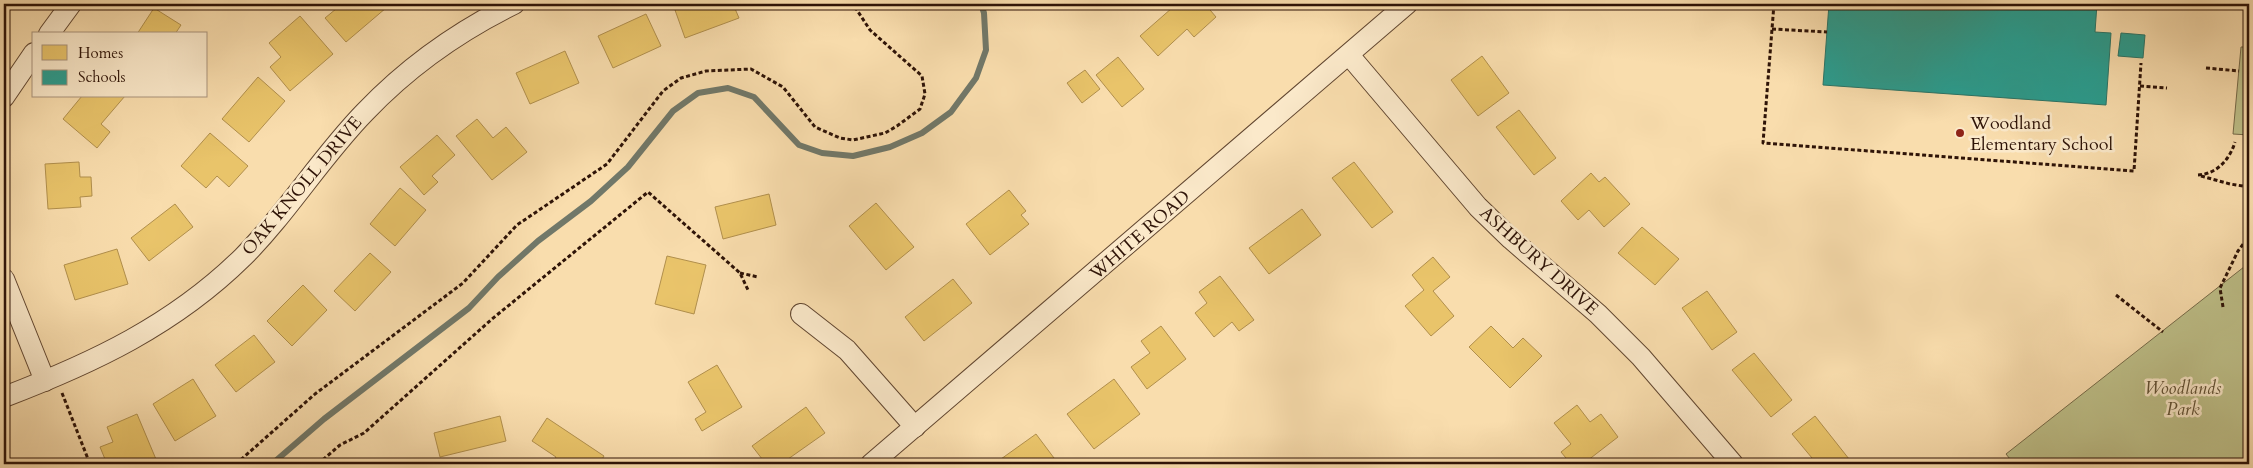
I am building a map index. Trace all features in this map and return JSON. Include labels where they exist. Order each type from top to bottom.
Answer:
[{"type":"street","points":[[50,32],[71,4]]},
{"type":"street","name":"OAK KNOLL DRIVE","points":[[4,397],[53,386],[163,321],[200,294],[243,257],[275,222],[364,113],[398,80],[453,38],[514,4]]},
{"type":"street","name":"WHITE ROAD","points":[[871,464],[1407,4]]},
{"type":"street","name":"ASHBURY DRIVE","points":[[1348,55],[1478,207],[1511,239],[1598,314],[1642,357],[1733,464]]},
{"type":"street","points":[[4,97],[32,57]]},
{"type":"street","points":[[4,279],[53,386]]},
{"type":"street","points":[[801,314],[847,350],[915,427]]},
{"type":"path","points":[[236,464],[315,394],[463,283],[518,226],[607,164],[663,91],[680,78],[706,72],[751,68],[783,87],[815,127],[840,138],[852,140],[875,137],[897,126],[911,116],[924,102],[925,86],[922,76],[870,30],[853,4]]},
{"type":"path","points":[[1774,4],[1763,143],[2134,171],[2142,64]]},
{"type":"path","points":[[1772,29],[1827,32]]},
{"type":"path","points":[[2206,68],[2239,71]]},
{"type":"path","points":[[2140,86],[2167,88]]},
{"type":"path","points":[[2235,142],[2227,159],[2218,168],[2207,174],[2198,175],[2249,187]]},
{"type":"path","points":[[318,464],[340,445],[364,433],[492,320],[648,192],[740,273],[748,290]]},
{"type":"path","points":[[2223,307],[2220,288],[2238,251],[2249,236]]},
{"type":"path","points":[[740,273],[758,277]]},
{"type":"path","points":[[2116,296],[2163,332]]},
{"type":"path","points":[[53,386],[90,464]]},
{"type":"green space","points":[[2241,47],[2249,47],[2249,135],[2233,134]]},
{"type":"green space","name":"Woodlands Park","points":[[2249,263],[2249,464],[2014,464],[2006,454]]},
{"type":"building: Homes","points":[[342,4],[382,4],[386,8],[346,42],[325,18]]},
{"type":"building: Homes","points":[[692,4],[733,4],[739,18],[685,38],[675,10]]},
{"type":"building: Homes","points":[[1168,4],[1205,4],[1216,17],[1194,37],[1187,29],[1158,56],[1140,36],[1172,8]]},
{"type":"building: Homes","points":[[154,8],[181,25],[176,32],[138,32]]},
{"type":"building: Homes","points":[[646,14],[661,46],[613,68],[598,36]]},
{"type":"building: Homes","points":[[300,16],[333,54],[290,91],[270,67],[281,57],[269,43]]},
{"type":"building: Homes","points":[[565,51],[579,83],[530,104],[516,73]]},
{"type":"building: Homes","points":[[1482,56],[1509,93],[1478,116],[1451,80]]},
{"type":"building: Homes","points":[[1118,57],[1144,89],[1122,107],[1096,75]]},
{"type":"building: Homes","points":[[1085,70],[1100,89],[1082,103],[1067,83]]},
{"type":"building: Homes","points":[[258,77],[285,101],[249,142],[222,119]]},
{"type":"building: Homes","points":[[80,98],[123,98],[101,124],[110,132],[97,148],[63,119]]},
{"type":"building: Homes","points":[[1519,110],[1556,158],[1534,175],[1496,127]]},
{"type":"building: Homes","points":[[477,119],[493,138],[506,127],[527,152],[492,180],[456,136]]},
{"type":"building: Homes","points":[[210,133],[248,166],[229,187],[217,176],[206,188],[181,166]]},
{"type":"building: Homes","points":[[437,135],[455,155],[432,176],[438,182],[424,195],[400,167]]},
{"type":"building: Homes","points":[[79,162],[80,177],[91,177],[92,196],[80,197],[81,207],[48,209],[45,164]]},
{"type":"building: Homes","points":[[1354,162],[1393,212],[1372,228],[1332,178]]},
{"type":"building: Homes","points":[[1591,173],[1599,182],[1605,177],[1630,204],[1604,227],[1589,210],[1578,220],[1561,201]]},
{"type":"building: Homes","points":[[400,188],[426,210],[395,246],[370,224]]},
{"type":"building: Homes","points":[[1009,190],[1026,211],[1021,215],[1029,224],[990,255],[966,224]]},
{"type":"building: Homes","points":[[769,194],[776,225],[723,239],[715,207]]},
{"type":"building: Homes","points":[[876,203],[914,247],[886,270],[849,226]]},
{"type":"building: Homes","points":[[175,204],[193,227],[149,261],[131,238]]},
{"type":"building: Homes","points":[[1302,209],[1321,235],[1269,274],[1249,248]]},
{"type":"building: Homes","points":[[1642,227],[1679,259],[1655,285],[1618,253]]},
{"type":"building: Homes","points":[[117,249],[128,284],[75,300],[64,265]]},
{"type":"building: Homes","points":[[370,253],[391,272],[355,311],[334,291]]},
{"type":"building: Homes","points":[[667,256],[706,265],[694,314],[655,304]]},
{"type":"building: Homes","points":[[1433,257],[1450,277],[1433,291],[1454,316],[1431,336],[1405,306],[1424,290],[1412,275]]},
{"type":"building: Homes","points":[[1220,276],[1254,320],[1239,331],[1232,322],[1214,337],[1195,313],[1207,303],[1199,292]]},
{"type":"building: Homes","points":[[953,279],[972,303],[924,341],[905,317]]},
{"type":"building: Homes","points":[[303,285],[327,310],[292,346],[267,321]]},
{"type":"building: Homes","points":[[1707,291],[1737,332],[1712,350],[1682,308]]},
{"type":"building: Homes","points":[[1161,326],[1186,359],[1147,389],[1131,367],[1150,353],[1141,341]]},
{"type":"building: Homes","points":[[1491,326],[1513,348],[1523,338],[1542,356],[1510,388],[1469,347]]},
{"type":"building: Homes","points":[[254,335],[275,362],[236,392],[215,365]]},
{"type":"building: Homes","points":[[1754,353],[1792,400],[1771,417],[1732,370]]},
{"type":"building: Homes","points":[[717,365],[742,407],[702,431],[695,419],[706,412],[688,382]]},
{"type":"building: Homes","points":[[193,379],[216,416],[175,441],[153,404]]},
{"type":"building: Homes","points":[[1114,379],[1140,414],[1094,449],[1067,414]]},
{"type":"building: Homes","points":[[1577,405],[1590,422],[1601,414],[1618,437],[1583,464],[1571,464],[1561,452],[1571,444],[1554,423]]},
{"type":"building: Homes","points":[[806,407],[825,433],[781,464],[766,464],[752,446]]},
{"type":"building: Homes","points":[[137,414],[158,464],[107,464],[100,447],[113,442],[107,427]]},
{"type":"building: Homes","points":[[500,416],[506,441],[440,457],[434,433]]},
{"type":"building: Homes","points":[[1815,416],[1853,464],[1817,464],[1792,434]]},
{"type":"building: Homes","points":[[547,418],[604,456],[599,464],[552,464],[556,457],[532,441]]},
{"type":"building: Homes","points":[[1036,434],[1054,458],[1046,464],[994,464]]},
{"type":"building: Schools","name":"Woodland Elementary School","points":[[1829,4],[2097,4],[2095,32],[2111,33],[2106,105],[1823,85]]},
{"type":"building: Schools","points":[[2121,33],[2145,35],[2143,58],[2118,56]]},
{"type":"waterway","points":[[272,464],[324,419],[469,308],[498,277],[538,241],[591,201],[628,167],[673,111],[698,93],[728,88],[754,97],[799,145],[822,153],[853,156],[890,147],[922,133],[951,112],[976,78],[986,50],[984,13],[981,4]]},
{"type":"place","name":"Woodland Elementary School","points":[[1960,133]]}]
